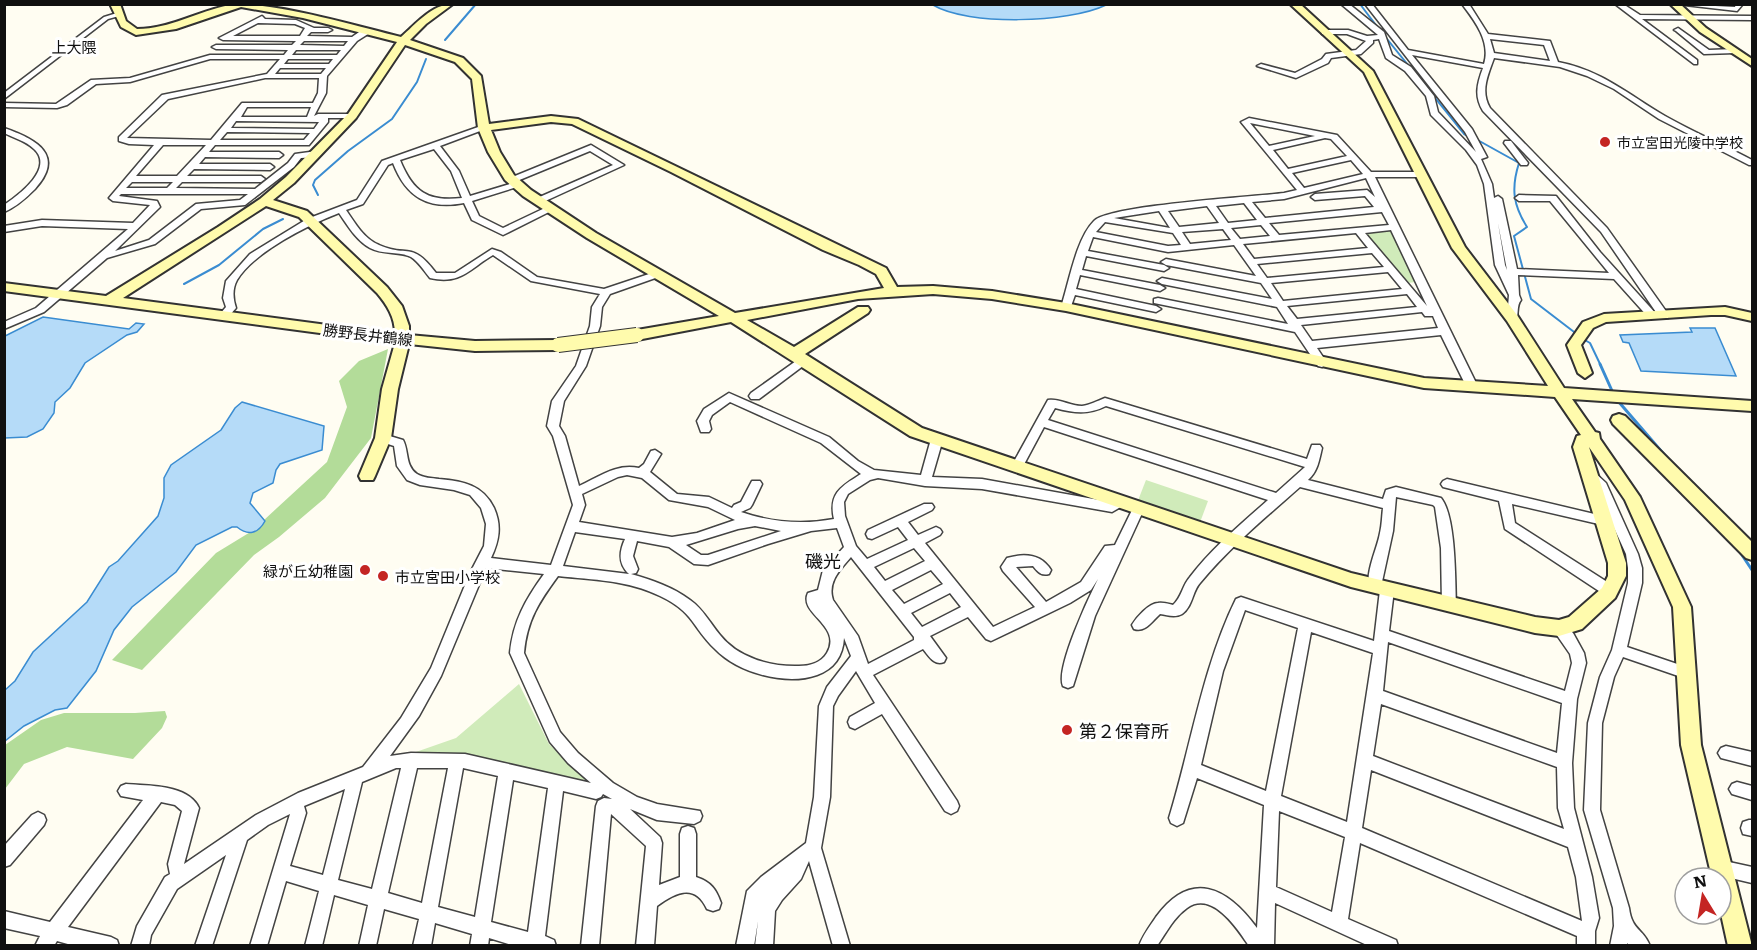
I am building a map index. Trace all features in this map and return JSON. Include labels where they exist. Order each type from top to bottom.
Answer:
[{"type":"street","points":[[115,4],[117,15],[129,29],[149,32],[239,5],[273,9],[360,35],[403,41],[450,56],[470,68],[477,78],[484,128],[494,152],[515,182],[544,205],[799,357],[856,396],[916,432],[1138,509],[1381,589],[1559,628],[1575,623],[1610,591],[1617,576],[1617,563],[1581,447],[1583,440],[1593,437]]},
{"type":"street","points":[[110,300],[264,202],[317,154],[352,116],[403,41],[423,22],[449,4]]},
{"type":"street","points":[[1294,4],[1368,71],[1459,248],[1512,318],[1560,393],[1593,437],[1632,497],[1682,607],[1691,745],[1720,866]]},
{"type":"street","points":[[1344,4],[1374,27],[1382,37],[1389,56],[1408,69],[1430,96],[1434,113],[1482,165],[1488,184],[1500,266],[1515,300]]},
{"type":"street","points":[[1368,4],[1469,131],[1481,152],[1493,180],[1512,272],[1515,300],[1512,318]]},
{"type":"street","points":[[1465,4],[1473,12],[1485,36],[1491,55],[1485,66],[1480,91],[1481,100],[1494,118],[1549,176],[1597,222],[1658,316]]},
{"type":"street","points":[[1618,4],[1694,62]]},
{"type":"street","points":[[1674,4],[1688,17],[1751,61]]},
{"type":"street","points":[[1679,4],[1737,9],[1740,4]]},
{"type":"street","points":[[210,57],[223,38],[258,21],[273,9]]},
{"type":"street","points":[[4,97],[106,18],[117,15]]},
{"type":"street","points":[[1633,15],[1752,18]]},
{"type":"street","points":[[1739,18],[1752,27]]},
{"type":"street","points":[[258,21],[296,22],[311,28],[309,30]]},
{"type":"street","points":[[239,30],[328,30]]},
{"type":"street","points":[[269,76],[309,30]]},
{"type":"street","points":[[1678,30],[1707,52],[1735,51]]},
{"type":"street","points":[[1325,32],[1348,32],[1367,38],[1382,37]]},
{"type":"street","points":[[223,38],[302,39],[360,35]]},
{"type":"street","points":[[310,116],[322,93],[323,76],[360,35]]},
{"type":"street","points":[[1485,36],[1547,43],[1555,65]]},
{"type":"street","points":[[1262,66],[1296,76],[1325,61],[1329,56],[1351,54],[1361,49],[1370,41],[1367,38]]},
{"type":"street","points":[[216,47],[346,48]]},
{"type":"street","points":[[1407,52],[1485,66]]},
{"type":"street","points":[[1491,55],[1576,69],[1603,79],[1662,117],[1752,163]]},
{"type":"street","points":[[4,105],[57,105],[64,103],[94,82],[130,80],[210,57],[338,57]]},
{"type":"street","points":[[278,66],[331,66]]},
{"type":"street","points":[[234,118],[325,120],[306,143],[129,142],[122,139],[165,97],[269,76],[323,76]]},
{"type":"street","points":[[169,191],[245,105],[317,105]]},
{"type":"street","points":[[234,118],[352,116]]},
{"type":"street","points":[[1494,118],[1492,123],[1524,163]]},
{"type":"street","points":[[224,315],[231,308],[228,297],[231,281],[244,264],[271,244],[310,221],[342,211],[360,202],[385,163],[484,128],[550,119],[574,121],[675,169],[828,247],[864,262],[881,271],[892,291]]},
{"type":"street","points":[[1302,191],[1245,122],[1249,120],[1326,136],[1339,141],[1369,175],[1383,209],[1472,387]]},
{"type":"street","points":[[4,130],[31,143],[42,152],[45,160],[44,170],[28,192],[4,209]]},
{"type":"street","points":[[224,130],[316,131]]},
{"type":"street","points":[[1267,149],[1326,136]]},
{"type":"street","points":[[4,326],[40,310],[102,258],[155,207],[154,203],[113,198],[161,142]]},
{"type":"street","points":[[242,203],[288,143]]},
{"type":"street","points":[[396,160],[408,185],[425,198],[442,203],[467,198],[515,182],[591,148],[620,165],[544,205],[503,232],[475,218],[467,198],[455,171],[436,146]]},
{"type":"street","points":[[202,154],[279,155]]},
{"type":"street","points":[[102,258],[152,242],[199,206],[242,203],[291,165],[298,156],[317,154]]},
{"type":"street","points":[[1287,172],[1353,157]]},
{"type":"street","points":[[192,166],[270,167]]},
{"type":"street","points":[[1066,307],[1090,234],[1097,223],[1105,218],[1126,212],[1164,212],[1250,204],[1369,175],[1419,174]]},
{"type":"street","points":[[129,178],[261,179]]},
{"type":"street","points":[[118,191],[252,191]]},
{"type":"street","points":[[1315,197],[1367,193],[1383,209]]},
{"type":"street","points":[[1519,198],[1553,198],[1597,254],[1658,316]]},
{"type":"street","points":[[264,202],[290,207],[310,221],[395,306],[402,326],[401,339],[385,413],[383,438],[367,476]]},
{"type":"street","points":[[1250,204],[1276,238]]},
{"type":"street","points":[[1212,207],[1322,363]]},
{"type":"street","points":[[1105,218],[1176,231],[1383,209]]},
{"type":"street","points":[[342,211],[360,235],[377,248],[409,252],[421,260],[433,276],[445,279],[459,277],[482,257],[492,252],[534,279],[605,292],[658,274]]},
{"type":"street","points":[[1164,212],[1187,247]]},
{"type":"street","points":[[4,230],[42,222],[136,226]]},
{"type":"street","points":[[1090,234],[1168,249],[1393,227]]},
{"type":"street","points":[[1358,230],[1443,331]]},
{"type":"street","points":[[1152,326],[1168,249]]},
{"type":"street","points":[[1251,262],[1375,250]]},
{"type":"street","points":[[1084,253],[1264,281],[1391,269]]},
{"type":"street","points":[[1078,272],[1280,304],[1410,291]]},
{"type":"street","points":[[1512,272],[1618,276]]},
{"type":"street","name":"勝野長井鶴線","points":[[4,287],[401,339],[475,346],[558,345],[637,335],[892,291],[965,291],[1066,307],[1424,383],[1752,406]]},
{"type":"street","points":[[1071,291],[1296,326],[1425,309]]},
{"type":"street","points":[[605,292],[603,300],[597,306],[595,326],[581,366],[558,400],[554,413],[553,426],[559,436],[577,491],[579,505],[555,570],[530,604],[518,641],[518,653],[555,737],[573,758],[608,788],[632,802],[657,812],[694,816]]},
{"type":"street","points":[[755,396],[799,357],[863,310]]},
{"type":"street","points":[[1585,373],[1574,345],[1587,325],[1604,318],[1725,311],[1752,317]]},
{"type":"street","points":[[1309,345],[1443,331]]},
{"type":"street","points":[[705,429],[703,421],[708,412],[729,397],[825,440],[854,464],[872,475],[982,484],[1112,507],[1120,502]]},
{"type":"street","points":[[1017,467],[1052,403],[1078,411],[1089,411],[1105,402],[1312,465]]},
{"type":"street","points":[[1619,420],[1752,553]]},
{"type":"street","points":[[1041,422],[1279,499]]},
{"type":"street","points":[[313,945],[361,774],[400,733],[424,695],[437,671],[474,577],[490,548],[493,532],[490,514],[476,491],[467,487],[416,480],[406,472],[403,466],[399,443],[383,438]]},
{"type":"street","points":[[925,481],[937,440]]},
{"type":"street","points":[[1139,625],[1157,608],[1175,612],[1182,607],[1188,598],[1192,584],[1232,540],[1309,472],[1316,448]]},
{"type":"street","points":[[641,473],[649,467],[655,454]]},
{"type":"street","points":[[577,491],[588,489],[612,474],[625,470],[641,473],[677,498],[712,503],[738,516],[799,527],[813,527]]},
{"type":"street","points":[[1588,474],[1600,483],[1632,554],[1635,568],[1635,583],[1619,650],[1607,677],[1595,723],[1592,810],[1621,908],[1623,926],[1618,945]]},
{"type":"street","points":[[872,475],[855,482],[844,491],[838,502],[851,548],[939,658]]},
{"type":"street","points":[[1298,482],[1389,505]]},
{"type":"street","points":[[756,484],[750,501],[746,505],[734,505],[762,521]]},
{"type":"street","points":[[1447,484],[1603,520]]},
{"type":"street","points":[[1339,923],[1375,695],[1382,634],[1381,589],[1377,569],[1387,531],[1390,493],[1396,492],[1437,501],[1442,506],[1447,548],[1449,605]]},
{"type":"street","points":[[1505,499],[1509,526],[1610,591]]},
{"type":"street","points":[[872,534],[927,507]]},
{"type":"street","points":[[1068,682],[1071,663],[1138,509]]},
{"type":"street","points":[[571,526],[672,542],[696,538],[738,524],[762,521]]},
{"type":"street","points":[[900,521],[991,635],[1086,586],[1110,550],[1120,550]]},
{"type":"street","points":[[672,542],[699,560],[708,560],[813,527],[842,522]]},
{"type":"street","points":[[865,566],[936,532]]},
{"type":"street","points":[[631,568],[625,559],[626,549],[633,536]]},
{"type":"street","points":[[851,548],[828,574],[824,593],[826,602],[853,640],[864,674],[951,806]]},
{"type":"street","points":[[1044,570],[1036,561],[1012,562],[1008,567],[1044,609]]},
{"type":"street","points":[[483,562],[635,580],[669,594],[691,608],[724,649],[752,664],[798,674],[823,666],[832,659],[837,647],[837,635],[831,623],[813,603],[813,597],[824,593]]},
{"type":"street","points":[[884,588],[933,563]]},
{"type":"street","points":[[902,611],[952,586]]},
{"type":"street","points":[[1177,818],[1192,769],[1216,671],[1241,603],[1380,649]]},
{"type":"street","points":[[922,634],[970,609]]},
{"type":"street","points":[[1264,945],[1272,801],[1306,624]]},
{"type":"street","points":[[1192,769],[1354,833],[1586,938],[1591,918],[1584,877],[1566,808],[1564,763],[1570,699],[1579,663],[1568,637],[1559,628]]},
{"type":"street","points":[[864,674],[920,644],[922,634]]},
{"type":"street","points":[[1382,634],[1570,699]]},
{"type":"street","points":[[1619,650],[1687,673]]},
{"type":"street","points":[[764,945],[767,909],[776,894],[795,873],[807,853],[822,797],[826,706],[832,692],[858,658]]},
{"type":"street","points":[[1375,695],[1564,763]]},
{"type":"street","points":[[855,722],[884,705]]},
{"type":"street","points":[[1726,753],[1752,759]]},
{"type":"street","points":[[367,945],[411,760]]},
{"type":"street","points":[[1364,760],[1574,841]]},
{"type":"street","points":[[140,945],[143,932],[171,883],[262,820],[295,803],[396,761],[465,761],[596,792]]},
{"type":"street","points":[[422,945],[457,761]]},
{"type":"street","points":[[478,945],[507,770]]},
{"type":"street","points":[[281,872],[540,944],[556,782]]},
{"type":"street","points":[[126,790],[156,796],[174,796],[186,802],[191,808],[176,864],[179,878]]},
{"type":"street","points":[[43,945],[156,796]]},
{"type":"street","points":[[258,945],[298,813],[295,803]]},
{"type":"street","points":[[590,945],[604,806],[617,807],[654,843],[645,945]]},
{"type":"street","points":[[4,859],[38,820]]},
{"type":"street","points":[[688,834],[688,885]]},
{"type":"street","points":[[203,945],[240,836]]},
{"type":"street","points":[[745,945],[753,897],[767,883],[807,853]]},
{"type":"street","points":[[807,853],[842,945]]},
{"type":"street","points":[[1733,871],[1752,875]]},
{"type":"street","points":[[649,902],[661,891],[672,886],[698,885],[709,892],[713,903]]},
{"type":"street","points":[[1267,891],[1389,945]]},
{"type":"street","points":[[1147,945],[1166,918],[1186,899],[1208,896],[1235,912],[1260,945]]},
{"type":"street","points":[[1733,918],[1740,945]]},
{"type":"street","points":[[4,920],[56,930],[111,945]]},
{"type":"street","points":[[1623,926],[1642,945]]},
{"type":"green space","points":[[1390,230],[1416,282],[1407,283],[1365,232]]},
{"type":"green space","points":[[388,349],[371,438],[325,498],[254,555],[142,670],[112,660],[216,553],[252,531],[327,462],[347,407],[339,381],[359,361]]},
{"type":"green space","points":[[1146,480],[1208,501],[1199,525],[1137,503]]},
{"type":"green space","points":[[519,684],[549,744],[594,786],[413,753],[456,738]]},
{"type":"green space","points":[[165,711],[167,717],[162,728],[133,759],[67,747],[24,764],[5,789],[5,745],[41,720],[64,713]]},
{"type":"water","points":[[1106,4],[1068,16],[1019,20],[970,16],[949,12],[933,5]]},
{"type":"water","points":[[43,317],[129,329],[136,323],[144,324],[137,332],[127,335],[85,363],[70,388],[55,402],[54,413],[43,429],[27,437],[5,438],[5,336]]},
{"type":"water","points":[[1690,328],[1715,328],[1736,376],[1641,371],[1629,343],[1623,342],[1620,335],[1692,332]]},
{"type":"water","points":[[242,402],[324,426],[322,450],[280,464],[273,483],[253,493],[250,503],[265,521],[259,529],[245,532],[232,527],[196,545],[176,572],[132,607],[114,630],[96,671],[67,708],[55,710],[24,726],[5,741],[5,690],[15,681],[33,652],[87,602],[109,567],[118,561],[158,516],[164,498],[164,478],[171,465],[221,430],[235,408]]},
{"type":"waterway","points":[[445,40],[476,4]]},
{"type":"waterway","points":[[1360,4],[1464,134],[1468,136]]},
{"type":"waterway","points":[[318,195],[313,185],[315,180],[348,151],[392,119],[417,82],[426,59]]},
{"type":"waterway","points":[[1474,138],[1519,163],[1514,188],[1516,204],[1527,227],[1514,236],[1531,299],[1578,335]]},
{"type":"waterway","points":[[184,284],[219,265],[263,229],[283,219]]},
{"type":"waterway","points":[[1583,339],[1590,343],[1601,366]]},
{"type":"waterway","points":[[1600,364],[1613,393]]},
{"type":"waterway","points":[[1618,401],[1668,459]]},
{"type":"waterway","points":[[1738,549],[1752,570]]},
{"type":"place","name":"市立宮田光陵中学校","points":[[1605,142]]},
{"type":"place","name":"緑が丘幼稚園","points":[[365,570]]},
{"type":"place","name":"市立宮田小学校","points":[[383,576]]},
{"type":"place","name":"第２保育所","points":[[1067,730]]},
{"type":"district","name":"上大隈","points":[[74,46]]},
{"type":"district","name":"磯光","points":[[823,560]]}]
